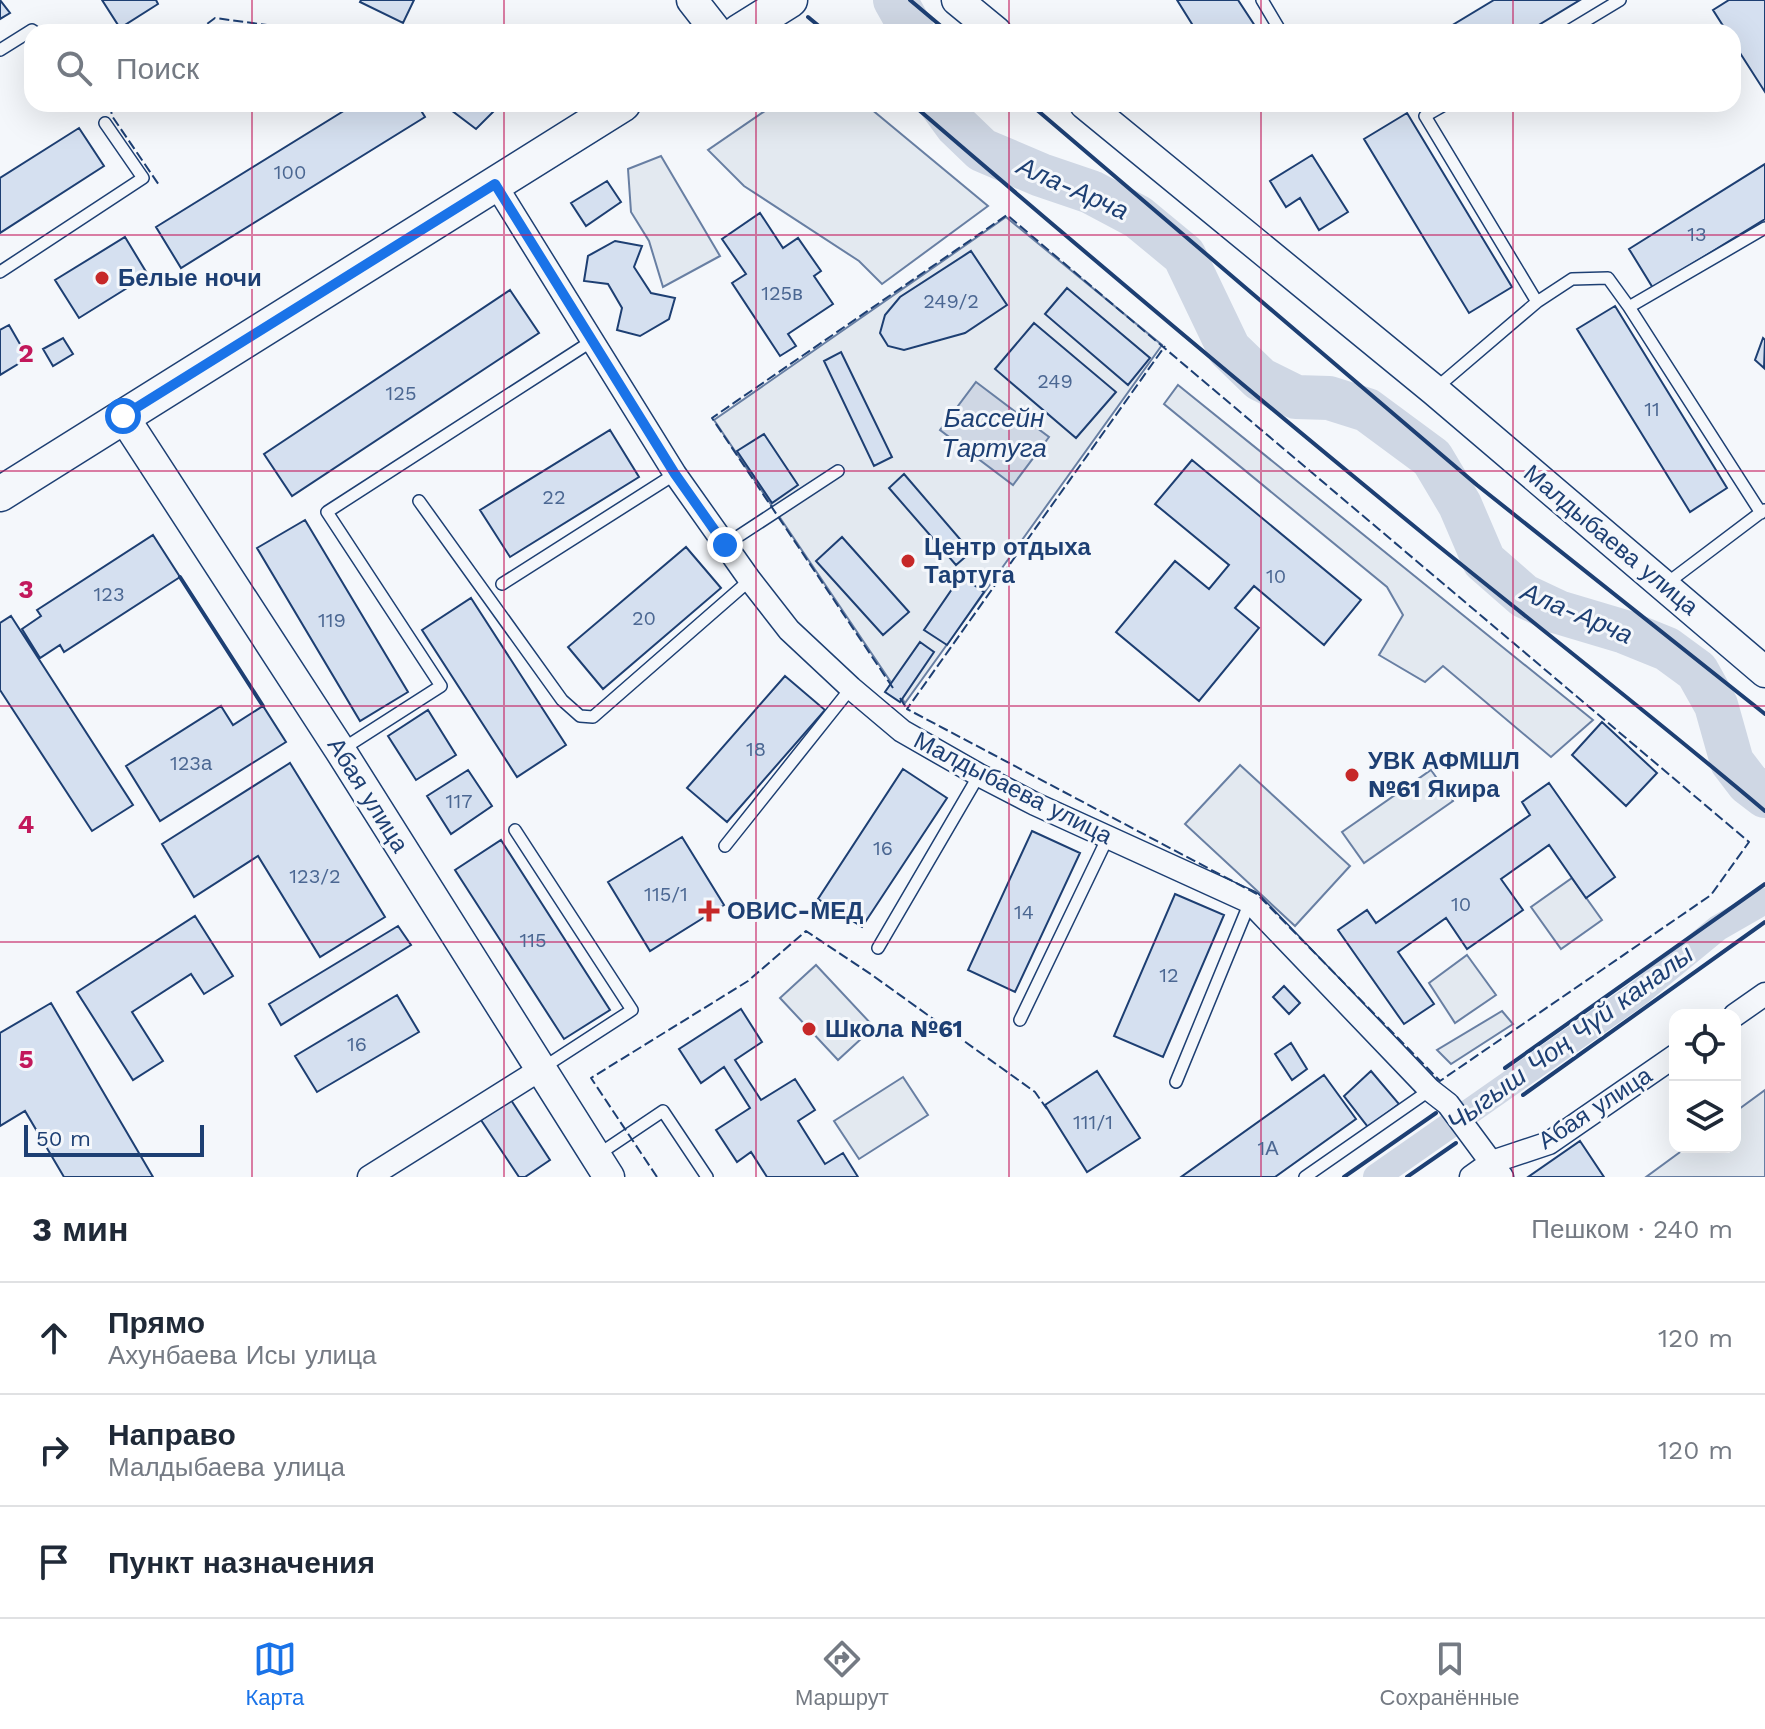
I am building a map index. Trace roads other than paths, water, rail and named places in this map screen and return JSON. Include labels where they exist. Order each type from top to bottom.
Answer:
[{"type":"main road","points":[[0,494],[610,112]]},
{"type":"street","points":[[692,0],[711,24]]},
{"type":"street","points":[[957,0],[986,24]]},
{"type":"street","name":"Малдыбаева улица","points":[[1095,112],[1434,390],[1765,672]]},
{"type":"street","name":"Малдыбаева улица","points":[[495,184],[675,474],[789,630],[902,731],[979,775],[1250,902],[1430,1090],[1448,1104],[1497,1170]]},
{"type":"street","name":"Абая улица","points":[[123,416],[340,750],[602,1166]]},
{"type":"street","points":[[1741,1011],[1765,994]]},
{"type":"street","name":"Абая улица","points":[[1471,1177],[1497,1170],[1549,1143],[1669,1060]]},
{"type":"street","points":[[369,1177],[541,1069]]},
{"type":"lane","points":[[1262,0],[1276,24]]},
{"type":"lane","points":[[1580,24],[1620,0]]},
{"type":"lane","points":[[0,50],[24,35]]},
{"type":"lane","points":[[1432,112],[1425,116],[1537,302]]},
{"type":"lane","points":[[0,272],[143,178],[105,123]]},
{"type":"lane","points":[[1629,307],[1765,228]]},
{"type":"lane","points":[[1434,390],[1537,302],[1572,279],[1608,278],[1763,512],[1665,585]]},
{"type":"lane","points":[[340,750],[441,686],[327,512],[592,341]]},
{"type":"lane","points":[[725,545],[838,471]]},
{"type":"lane","points":[[502,584],[675,474]]},
{"type":"lane","points":[[419,501],[562,700],[580,716],[593,717],[750,580]]},
{"type":"lane","points":[[725,846],[851,688]]},
{"type":"lane","points":[[878,948],[979,775]]},
{"type":"lane","points":[[515,830],[632,1010],[541,1069]]},
{"type":"lane","points":[[1020,1020],[1108,837]]},
{"type":"lane","points":[[1176,1082],[1250,902]]},
{"type":"lane","points":[[1305,1177],[1430,1090]]},
{"type":"lane","points":[[602,1166],[663,1111],[707,1177]]},
{"type":"water","name":"Бассейн Тартуга","points":[[976,382],[1049,437],[1013,485],[940,430]]},
{"type":"waterway","name":"Ала-Арча","points":[[895,0],[908,24]]},
{"type":"waterway","name":"Ала-Арча","points":[[947,112],[982,150],[1091,192],[1138,217],[1184,255],[1229,349],[1260,379],[1296,397],[1329,398],[1367,410],[1432,458],[1460,505],[1484,561],[1524,596],[1558,612],[1625,632],[1667,649],[1697,671],[1716,705],[1732,762],[1748,783],[1765,796]]},
{"type":"waterway","name":"Чыгыш Чоң Чүй каналы","points":[[1376,1177],[1639,993],[1718,928],[1765,901]]},
{"type":"place","name":"Белые ночи","points":[[102,278]]},
{"type":"place","name":"Центр отдыха Тартуга","points":[[908,561]]},
{"type":"place","name":"УВК АФМШЛ №61 Якира","points":[[1352,775]]},
{"type":"place","name":"ОВИС-МЕД","points":[[709,911]]},
{"type":"place","name":"Школа №61","points":[[809,1029]]}]
